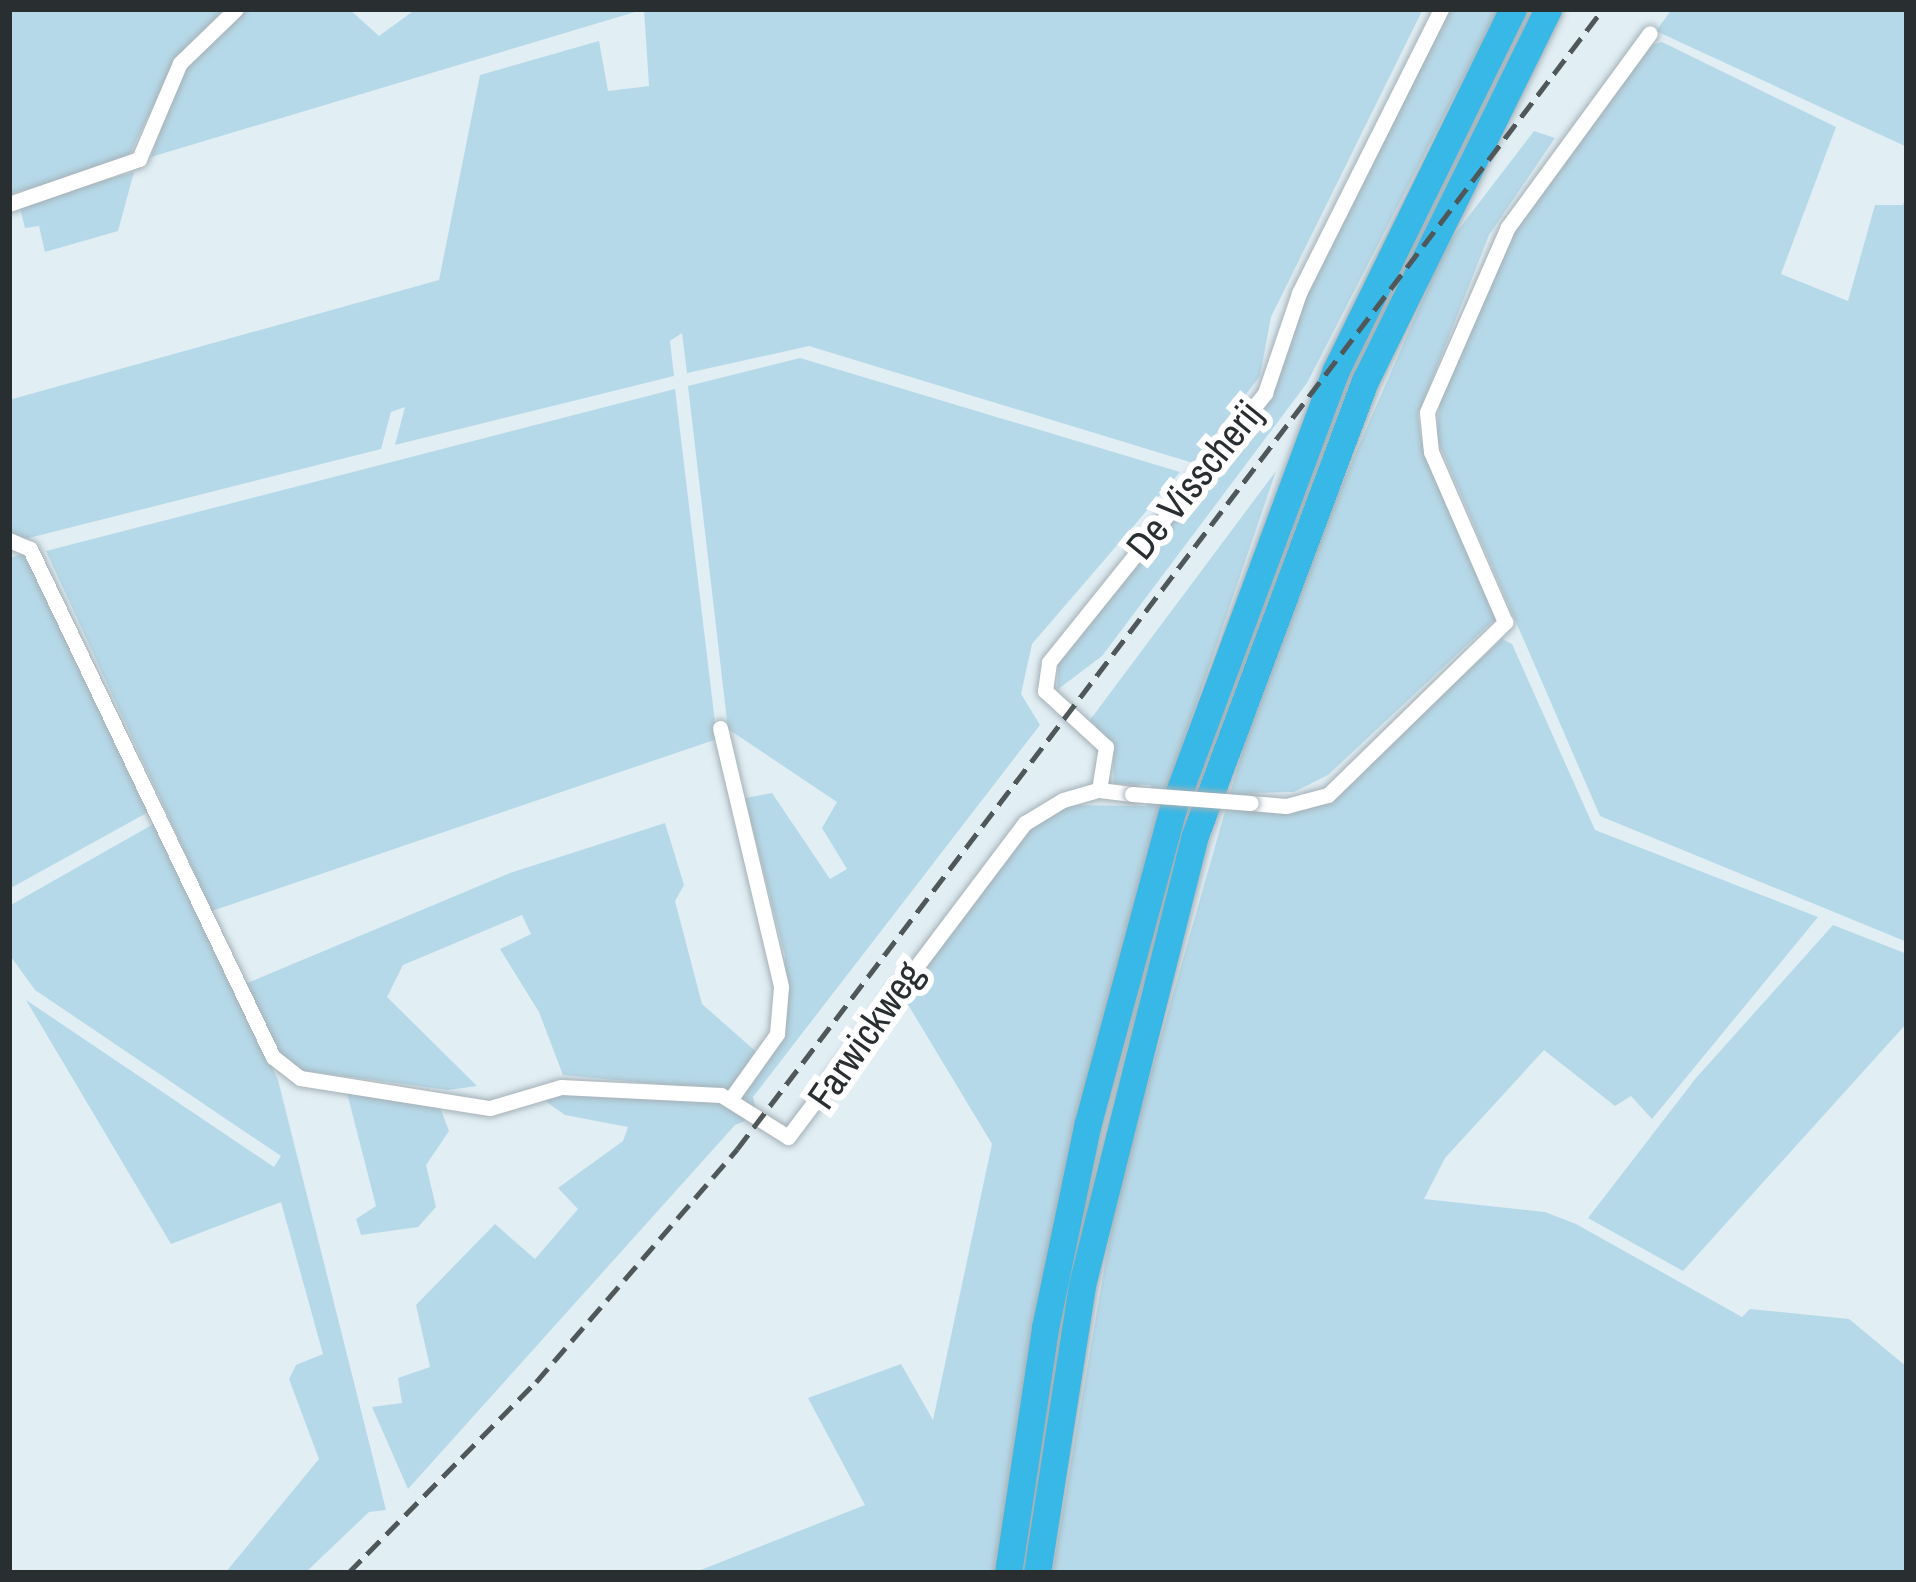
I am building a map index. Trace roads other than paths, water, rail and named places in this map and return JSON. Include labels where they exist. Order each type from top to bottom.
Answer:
[{"type":"highway","points":[[1008,1573],[1083,1147],[1173,808],[1343,354],[1513,9]]},
{"type":"highway","points":[[1037,1573],[1082,1285],[1194,838],[1366,379],[1548,9]]},
{"type":"street","points":[[9,204],[139,159],[180,63],[236,9]]},
{"type":"street","name":"De Visscherij","points":[[1099,790],[1106,747],[1045,692],[1048,662],[1271,383],[1299,293],[1441,9]]},
{"type":"street","name":"Farwickweg","points":[[731,1097],[775,1134],[794,1133],[1015,834],[1047,807],[1099,790],[1251,803],[1310,802],[1341,785],[1505,622],[1432,452],[1427,412],[1508,227],[1650,33]]},
{"type":"street","points":[[9,541],[30,549],[286,1074],[490,1108],[562,1087],[731,1097],[776,1034],[781,987],[720,728]]},
{"type":"railway","points":[[348,1573],[536,1382],[737,1149],[1603,9]]}]
